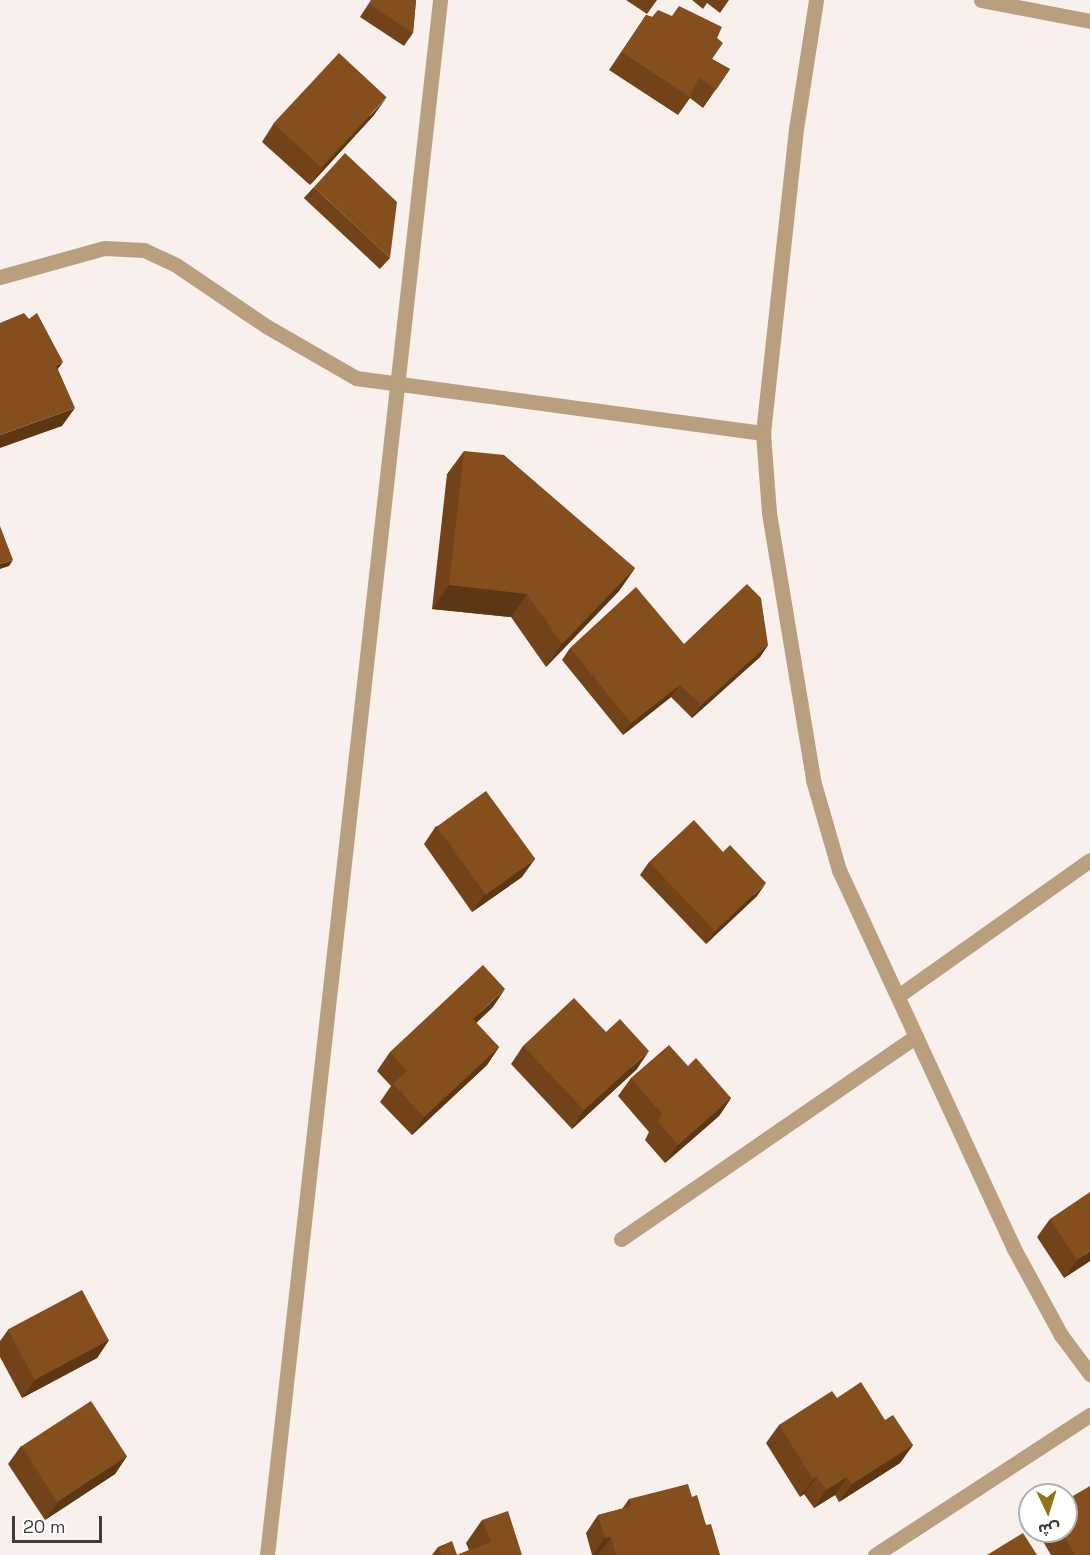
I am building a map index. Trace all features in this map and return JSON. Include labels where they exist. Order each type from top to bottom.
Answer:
[{"type":"street","points":[[267,1555],[440,0]]},
{"type":"street","points":[[816,0],[796,129],[763,433],[769,513],[813,780],[839,870],[1013,1247],[1061,1335],[1090,1374]]},
{"type":"street","points":[[981,0],[1090,21]]},
{"type":"street","points":[[0,277],[104,248],[144,250],[176,265],[266,326],[356,378],[763,433]]},
{"type":"street","points":[[898,996],[1090,860]]},
{"type":"street","points":[[621,1239],[916,1036]]},
{"type":"street","points":[[875,1555],[1090,1416]]},
{"type":"building","points":[[372,0],[416,0],[413,33],[369,4]]},
{"type":"building","points":[[679,6],[722,27],[717,38],[723,43],[712,59],[730,69],[716,90],[699,78],[690,97],[622,52],[646,15],[652,17],[658,10],[672,16]]},
{"type":"building","points":[[339,53],[387,97],[321,168],[274,123]]},
{"type":"building","points":[[345,153],[397,202],[390,258],[314,187]]},
{"type":"building","points":[[24,313],[29,319],[37,313],[63,362],[56,365],[75,408],[0,435],[0,323]]},
{"type":"building","points":[[464,451],[504,455],[635,568],[562,644],[527,594],[449,585]]},
{"type":"building","points":[[0,526],[13,560],[0,564]]},
{"type":"building","points":[[747,584],[761,598],[768,645],[701,705],[680,685],[631,723],[570,648],[636,587],[684,644]]},
{"type":"building","points":[[486,791],[535,859],[486,895],[437,827]]},
{"type":"building","points":[[694,820],[723,852],[730,845],[766,883],[715,931],[649,862]]},
{"type":"building","points":[[483,965],[505,989],[473,1019],[499,1047],[424,1117],[393,1084],[407,1071],[390,1052]]},
{"type":"building","points":[[574,998],[606,1032],[620,1019],[649,1051],[584,1110],[523,1046]]},
{"type":"building","points":[[669,1045],[688,1066],[696,1058],[731,1098],[678,1145],[658,1122],[662,1114],[631,1078]]},
{"type":"building","points":[[1090,1192],[1090,1251],[1077,1260],[1050,1219]]},
{"type":"building","points":[[82,1290],[109,1340],[35,1380],[8,1329]]},
{"type":"building","points":[[861,1382],[885,1420],[893,1415],[913,1445],[852,1484],[847,1477],[826,1490],[817,1476],[813,1479],[779,1425],[832,1391],[837,1398]]},
{"type":"building","points":[[91,1401],[127,1456],[57,1502],[21,1446]]},
{"type":"building","points":[[688,1484],[692,1497],[697,1495],[706,1525],[711,1524],[720,1555],[616,1555],[611,1537],[605,1538],[598,1515],[631,1506],[629,1499]]},
{"type":"building","points":[[1090,1486],[1090,1555],[1075,1555],[1068,1543],[1078,1543],[1078,1493]]},
{"type":"building","points":[[508,1511],[522,1555],[457,1555],[491,1542],[482,1520]]},
{"type":"building","points":[[1018,1536],[1018,1543],[1029,1543],[1037,1555],[987,1555]]},
{"type":"building","points":[[452,1541],[457,1555],[441,1555],[438,1547]]}]
